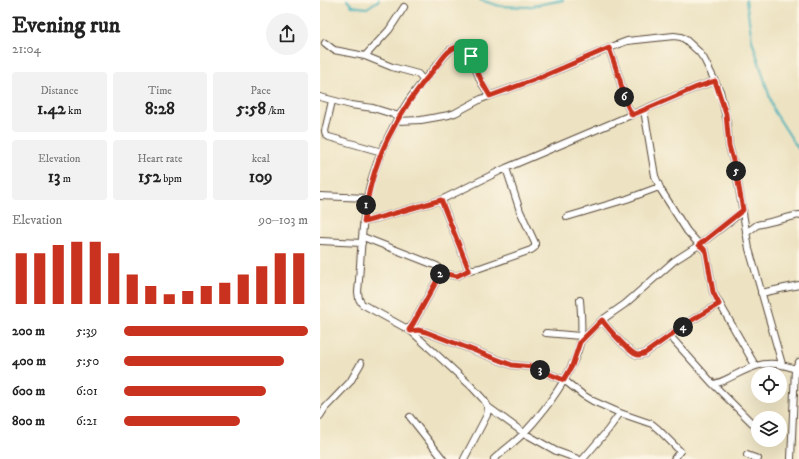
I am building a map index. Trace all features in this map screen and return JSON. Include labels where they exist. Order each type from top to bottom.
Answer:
[{"type":"street","points":[[364,56],[389,30],[404,7]]},
{"type":"street","points":[[320,97],[332,101],[373,108],[398,119],[421,120],[449,115],[490,96],[539,78],[609,48],[627,42],[674,36],[686,40],[704,59],[715,81],[726,114],[729,146],[736,171],[750,255],[782,364]]},
{"type":"street","points":[[325,43],[334,50],[364,56],[392,67],[418,74],[424,81]]},
{"type":"street","points":[[490,96],[482,82],[471,56],[466,51],[458,47],[450,50],[410,98],[382,152],[367,198],[362,240],[358,299],[366,307],[410,330],[471,386],[484,400],[488,407],[524,433],[556,451],[578,459]]},
{"type":"street","points":[[609,48],[620,80],[624,99],[632,115]]},
{"type":"street","points":[[364,222],[441,200],[506,168],[697,87],[715,81]]},
{"type":"street","points":[[332,101],[325,131],[326,135],[382,152]]},
{"type":"street","points":[[644,110],[655,176],[659,186],[687,231],[706,252],[713,292],[755,365]]},
{"type":"street","points":[[320,241],[362,240],[437,266],[441,273],[457,276],[469,270],[487,266],[531,250],[535,248],[535,243],[520,211],[506,168]]},
{"type":"street","points":[[567,217],[627,199],[659,186]]},
{"type":"street","points":[[320,196],[367,198]]},
{"type":"street","points":[[441,200],[469,270]]},
{"type":"street","points":[[546,334],[580,339],[602,320],[625,304],[674,261],[699,245],[743,210]]},
{"type":"street","points":[[746,232],[757,225],[799,215]]},
{"type":"street","points":[[410,330],[441,273]]},
{"type":"street","points":[[762,293],[799,286]]},
{"type":"street","points":[[494,459],[524,433],[544,409],[572,366],[580,339],[580,300]]},
{"type":"street","points":[[602,320],[611,332],[632,352],[638,355],[644,354],[692,320],[719,304]]},
{"type":"street","points":[[410,330],[426,332],[512,365],[532,367],[564,380],[583,395],[620,413],[652,424],[680,451],[674,459]]},
{"type":"street","points":[[670,336],[713,384],[751,422]]},
{"type":"street","points":[[791,459],[795,368],[799,362]]},
{"type":"street","points":[[320,416],[325,408],[350,382],[361,363]]},
{"type":"street","points":[[713,384],[721,382],[755,365],[764,363],[782,364],[795,368]]},
{"type":"street","points":[[464,459],[487,415],[488,407]]},
{"type":"street","points":[[582,459],[608,430],[620,413]]},
{"type":"street","points":[[410,417],[443,459]]},
{"type":"street","points":[[747,455],[758,459]]},
{"type":"waterway","points":[[347,0],[352,6],[367,8],[379,0]]},
{"type":"waterway","points":[[480,0],[500,6],[527,7],[563,0]]},
{"type":"waterway","points":[[746,0],[752,40],[774,111],[799,150]]},
{"type":"route","points":[[458,47],[466,51],[471,56],[484,87],[490,96],[539,78],[609,48],[620,80],[624,99],[632,115],[697,87],[715,81],[720,91],[726,114],[729,146],[736,171],[743,210],[699,245],[706,252],[713,292],[719,304],[692,320],[644,354],[638,355],[632,352],[611,332],[602,320],[596,324],[580,342],[572,366],[564,380],[532,367],[512,365],[426,332],[409,330],[441,273],[457,276],[469,270],[441,200],[364,222],[367,198],[382,152],[410,98],[450,50],[458,47]]}]
